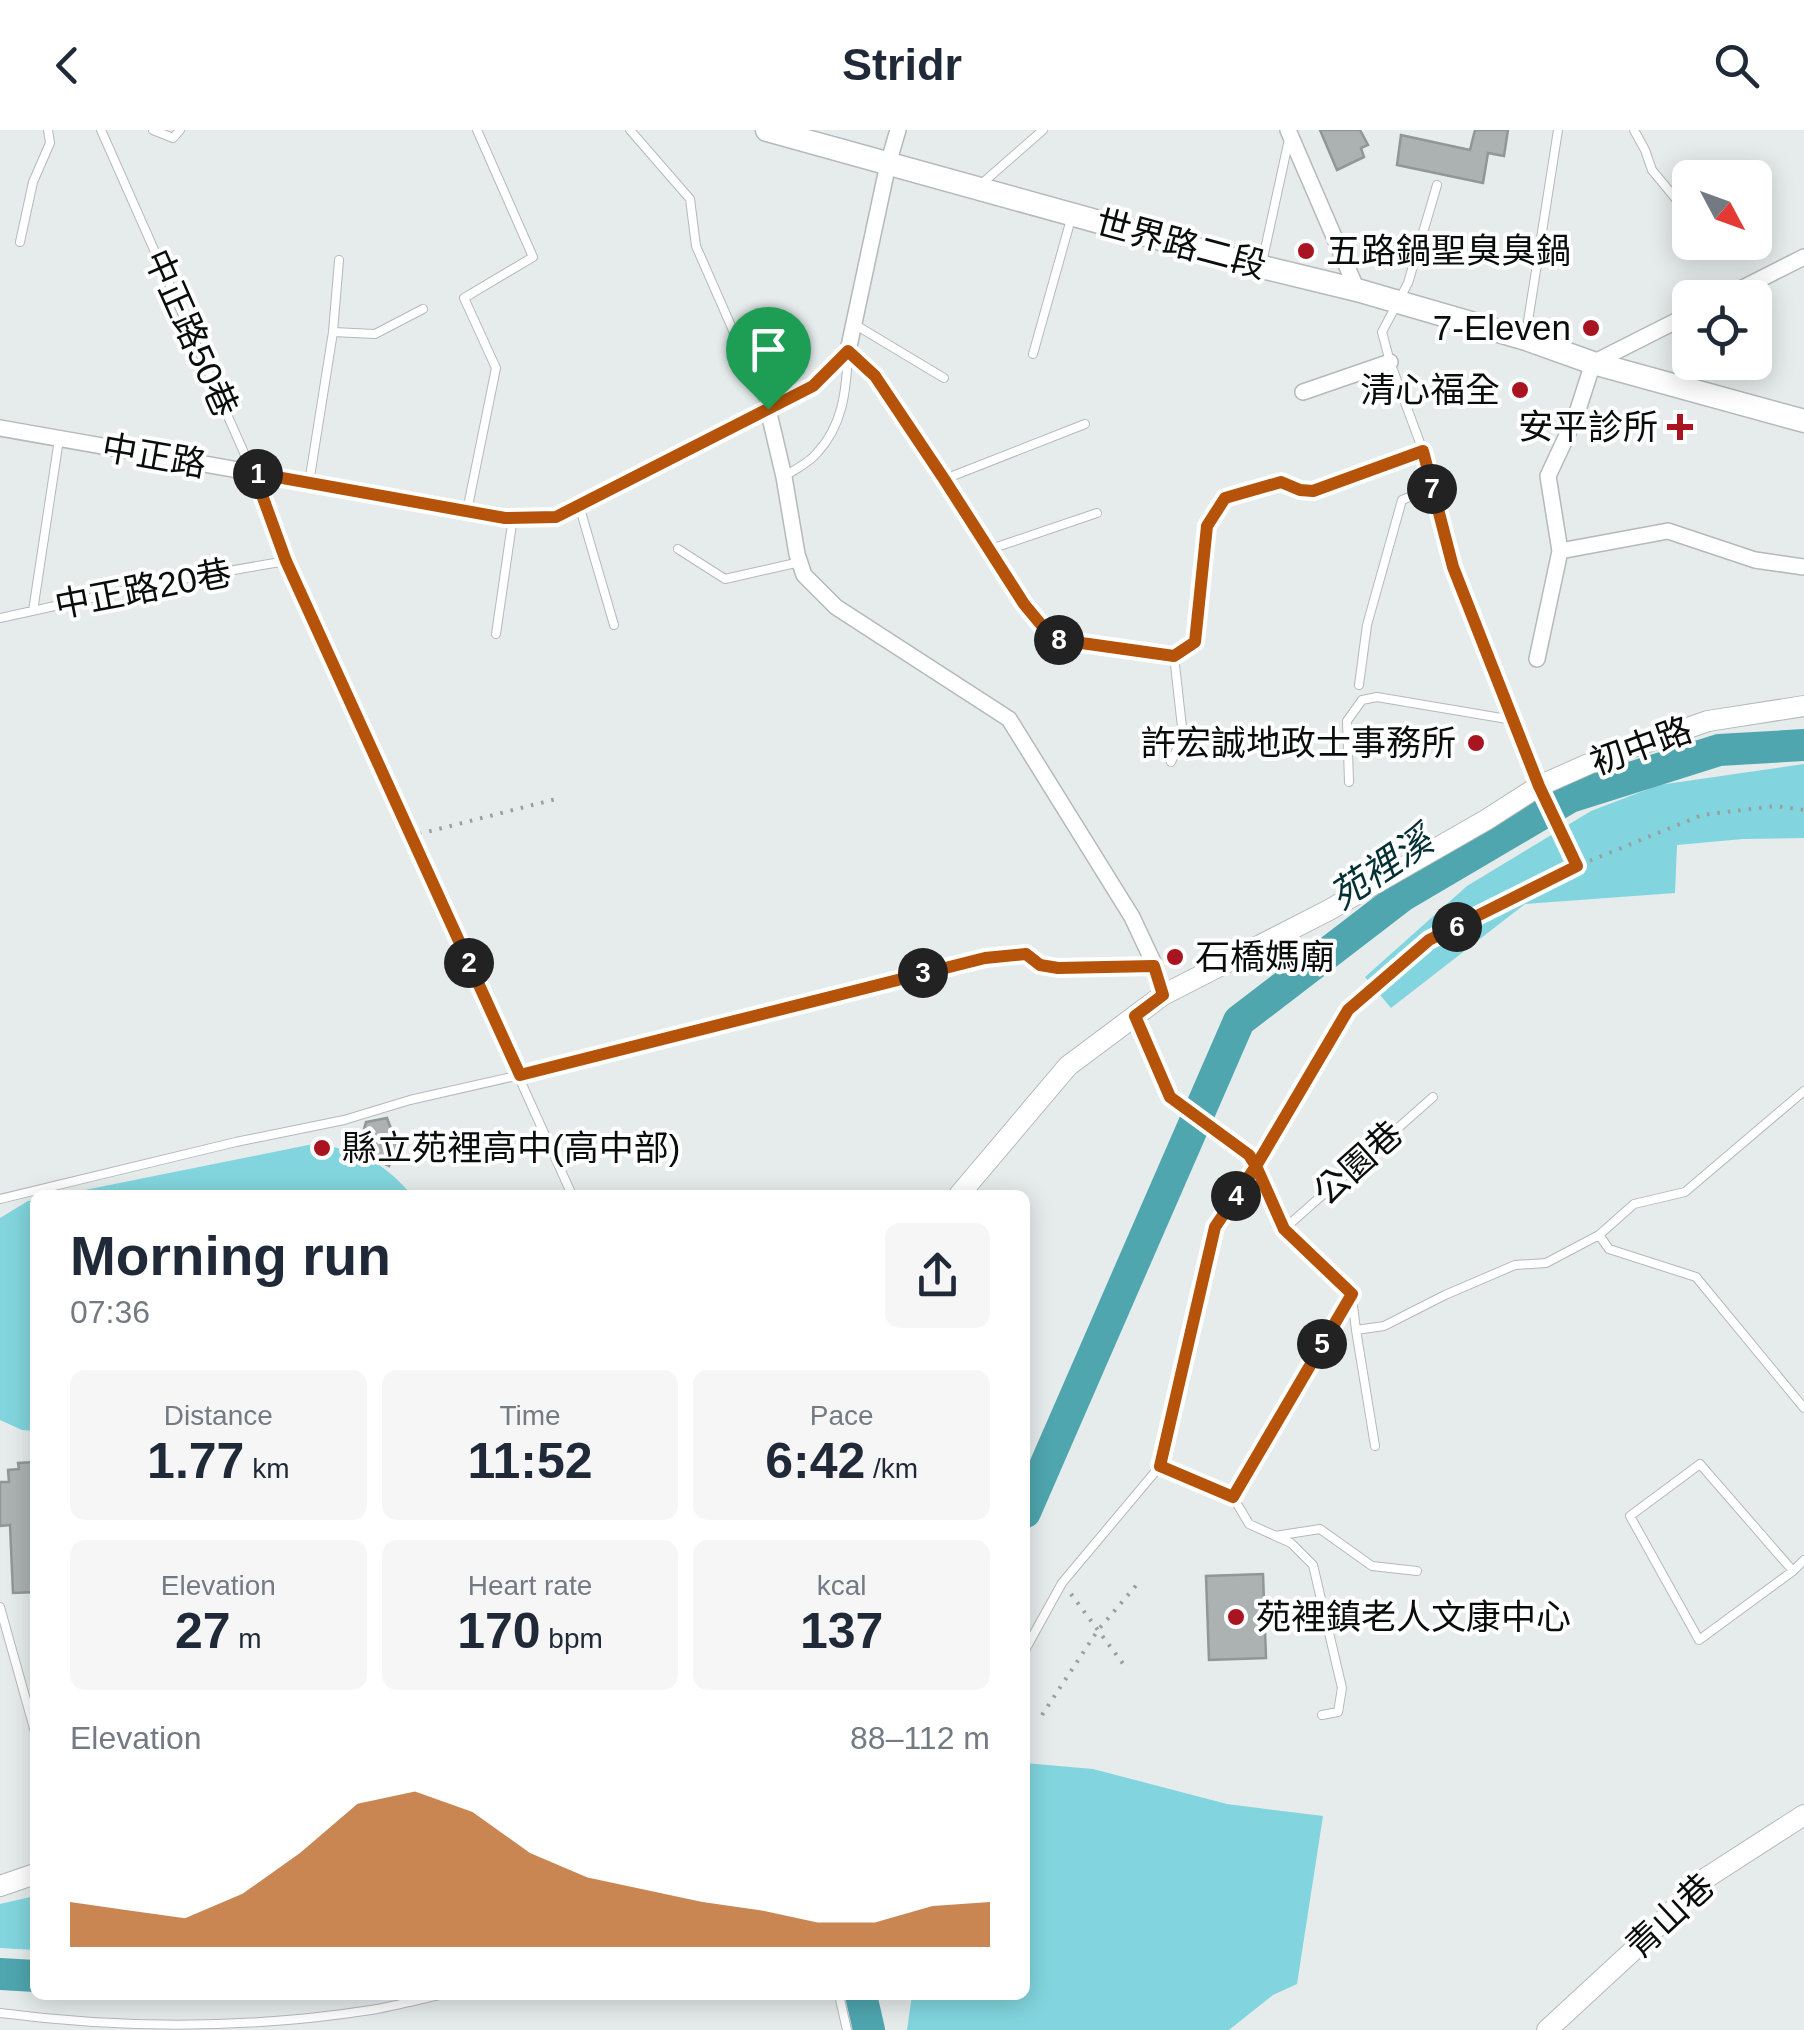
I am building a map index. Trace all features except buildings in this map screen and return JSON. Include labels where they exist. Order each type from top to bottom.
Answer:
[{"type":"main road","name":"世界路二段","points":[[767,130],[1357,290],[1526,339],[1593,363],[1804,422]]},
{"type":"street","points":[[848,351],[898,130]]},
{"type":"street","points":[[1290,132],[1357,290]]},
{"type":"street","points":[[1759,280],[1804,257]]},
{"type":"street","points":[[1536,660],[1560,551],[1548,476],[1576,416],[1593,363],[1672,323]]},
{"type":"street","name":"中正路","points":[[0,428],[467,511],[514,518],[556,517],[813,386],[848,351]]},
{"type":"street","points":[[1303,392],[1390,362]]},
{"type":"street","points":[[768,409],[804,574],[836,607],[1009,718],[1132,917],[1163,995]]},
{"type":"street","points":[[1560,551],[1668,531],[1755,560],[1804,567]]},
{"type":"street","name":"初中路","points":[[963,1190],[1068,1066],[1163,995],[1329,910],[1539,786],[1602,758],[1708,721],[1804,706]]},
{"type":"street","points":[[1135,1016],[1170,1097],[1253,1160],[1215,1227],[1160,1466],[1233,1497],[1352,1294]]},
{"type":"street","name":"公園巷","points":[[1253,1160],[1284,1229],[1352,1294]]},
{"type":"street","name":"青山巷","points":[[1547,2030],[1703,1880],[1804,1815]]},
{"type":"street","points":[[0,1886],[30,1876]]},
{"type":"lane","points":[[20,242],[33,182],[50,143],[48,130]]},
{"type":"lane","name":"中正路50巷","points":[[102,130],[254,473],[286,561],[570,1190]]},
{"type":"lane","points":[[153,130],[173,138],[180,130]]},
{"type":"lane","points":[[467,511],[496,368],[464,298],[532,257],[477,130]]},
{"type":"lane","points":[[630,130],[690,199],[696,246],[768,409]]},
{"type":"lane","points":[[976,188],[1043,130]]},
{"type":"lane","points":[[1526,339],[1558,130]]},
{"type":"lane","points":[[1634,130],[1652,170],[1672,194]]},
{"type":"lane","points":[[1262,267],[1290,132]]},
{"type":"lane","points":[[1437,185],[1408,284],[1382,332],[1423,451],[1453,567],[1539,786]]},
{"type":"lane","points":[[1032,354],[1072,214]]},
{"type":"lane","points":[[309,483],[334,332],[339,260]]},
{"type":"lane","points":[[334,332],[375,334],[423,309]]},
{"type":"lane","points":[[854,324],[944,378]]},
{"type":"lane","points":[[848,351],[875,376],[1024,604],[1053,639],[1174,656],[1195,642],[1207,526],[1225,498],[1281,482],[1313,491],[1423,451]]},
{"type":"lane","points":[[784,477],[816,455],[829,436],[846,400],[848,351]]},
{"type":"lane","points":[[944,479],[1085,424]]},
{"type":"lane","points":[[32,611],[59,439]]},
{"type":"lane","points":[[1359,685],[1367,625],[1402,500],[1432,488]]},
{"type":"lane","points":[[580,505],[614,626]]},
{"type":"lane","points":[[988,550],[1097,512]]},
{"type":"lane","points":[[496,634],[514,518]]},
{"type":"lane","points":[[678,548],[724,579],[800,562]]},
{"type":"lane","name":"中正路20巷","points":[[0,618],[159,583],[286,561]]},
{"type":"lane","points":[[1171,762],[1183,736],[1174,656]]},
{"type":"lane","points":[[1349,782],[1347,721],[1362,700],[1377,698],[1513,720]]},
{"type":"lane","points":[[37,1190],[344,1120],[410,1100],[985,958],[1026,954],[1040,965],[1058,968],[1154,966]]},
{"type":"lane","points":[[1356,1330],[1384,1326],[1515,1265],[1546,1263],[1599,1236],[1634,1204],[1685,1192],[1804,1091]]},
{"type":"lane","name":"公園巷","points":[[1284,1229],[1433,1097]]},
{"type":"lane","points":[[0,1199],[30,1192]]},
{"type":"lane","points":[[1599,1236],[1608,1249],[1696,1277],[1804,1408]]},
{"type":"lane","points":[[1352,1294],[1375,1446]]},
{"type":"lane","points":[[1792,1572],[1700,1464],[1630,1516],[1699,1640],[1792,1572],[1804,1560]]},
{"type":"lane","points":[[1030,1641],[1062,1583],[1160,1466]]},
{"type":"lane","points":[[1233,1497],[1249,1524],[1291,1543],[1312,1564],[1342,1688],[1338,1712],[1322,1715]]},
{"type":"lane","points":[[1275,1536],[1320,1529],[1372,1566],[1417,1571]]},
{"type":"lane","points":[[0,1607],[30,1714]]},
{"type":"lane","points":[[0,1659],[15,1660]]},
{"type":"lane","points":[[0,2013],[59,2021],[238,2024],[372,2010],[417,2000]]},
{"type":"lane","points":[[840,2000],[847,2030]]},
{"type":"path","points":[[1539,786],[1577,866]]},
{"type":"path","points":[[411,836],[560,798]]},
{"type":"path","points":[[1253,1160],[1348,1010],[1429,940],[1577,866],[1702,815],[1775,806],[1804,810]]},
{"type":"path","points":[[1042,1715],[1098,1630],[1140,1581]]},
{"type":"path","points":[[1062,1583],[1124,1666]]},
{"type":"shaded area","points":[[1804,764],[1804,838],[1677,845],[1675,893],[1525,904],[1391,1008],[1365,977],[1467,886],[1591,811],[1659,785]]},
{"type":"shaded area","points":[[313,1144],[343,1149],[368,1159],[407,1190],[85,1190]]},
{"type":"shaded area","points":[[28,1201],[30,1431],[0,1420],[0,1218]]},
{"type":"shaded area","points":[[1030,1763],[1093,1769],[1227,1804],[1323,1816],[1297,1984],[1273,1995],[1229,2030],[907,2030],[911,2000],[1030,2000]]},
{"type":"shaded area","points":[[30,1897],[30,1950],[0,1948],[0,1904]]},
{"type":"waterway","name":"苑裡溪","points":[[1030,1501],[1239,1021],[1402,896],[1570,797],[1719,750],[1804,745]]},
{"type":"waterway","name":"苑裡溪","points":[[0,1974],[30,1976]]},
{"type":"waterway","points":[[862,2000],[869,2030]]},
{"type":"place","name":"五路鍋聖臭臭鍋","points":[[1306,251]]},
{"type":"place","name":"7-Eleven","points":[[1591,328]]},
{"type":"place","name":"清心福全","points":[[1520,390]]},
{"type":"place","name":"安平診所","points":[[1680,427]]},
{"type":"place","name":"許宏誠地政士事務所","points":[[1476,743]]},
{"type":"place","name":"石橋媽廟","points":[[1175,957]]},
{"type":"place","name":"縣立苑裡高中(高中部)","points":[[322,1148]]},
{"type":"place","name":"苑裡鎮老人文康中心","points":[[1236,1617]]},
{"type":"route","points":[[768,409],[556,517],[505,518],[254,473],[286,561],[520,1075],[985,958],[1026,954],[1040,965],[1058,968],[1154,966],[1163,995],[1135,1016],[1170,1097],[1249,1155],[1256,1166],[1215,1227],[1160,1466],[1233,1497],[1352,1294],[1284,1229],[1256,1166],[1348,1010],[1429,940],[1577,866],[1539,786],[1453,567],[1423,451],[1313,491],[1281,482],[1225,498],[1207,526],[1195,642],[1174,656],[1053,639],[1024,604],[875,376],[848,351],[813,386],[768,409]]}]
